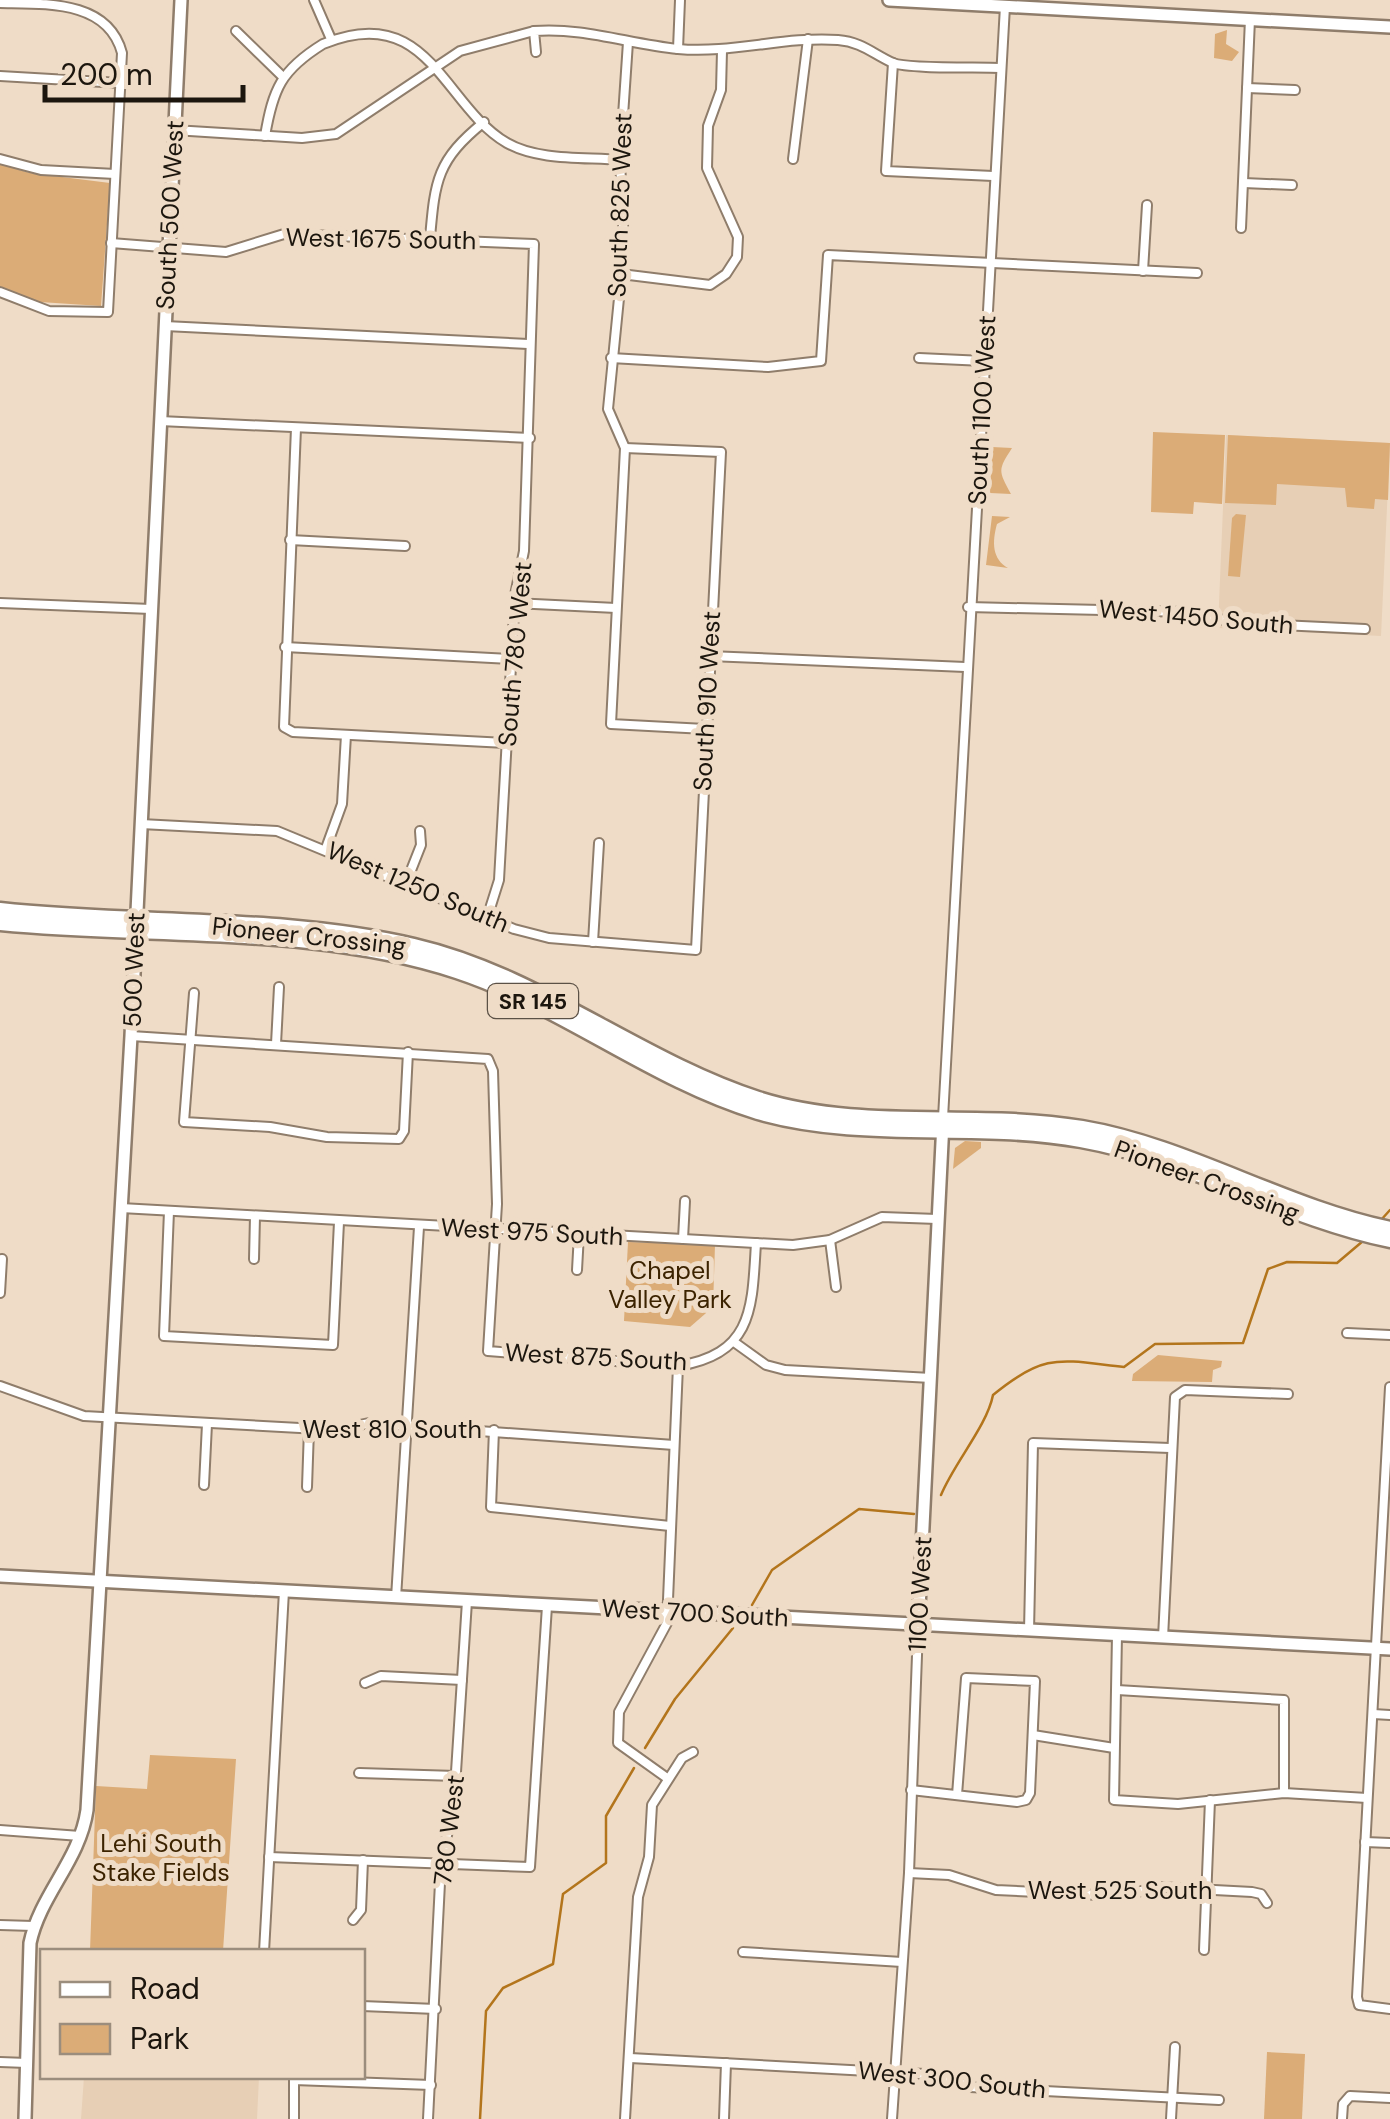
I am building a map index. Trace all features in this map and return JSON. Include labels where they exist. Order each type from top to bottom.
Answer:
[{"type":"highway","name":"Pioneer Crossing","points":[[0,910],[136,928]]},
{"type":"highway","name":"Pioneer Crossing","points":[[0,923],[310,931],[413,946],[504,975],[708,1079],[763,1100],[823,1112],[1104,1144],[1376,1230],[1390,1240]]},
{"type":"street","name":"South 500 West","points":[[160,422],[181,0]]},
{"type":"street","points":[[314,0],[331,39]]},
{"type":"street","points":[[678,49],[680,0]]},
{"type":"street","points":[[889,0],[1390,27]]},
{"type":"street","points":[[0,3],[69,5],[110,24],[122,52],[108,312],[49,312],[0,292]]},
{"type":"street","name":"South 1100 West","points":[[945,1068],[968,607],[973,596],[1005,6]]},
{"type":"street","points":[[1242,228],[1250,19]]},
{"type":"street","points":[[265,136],[282,76],[331,39],[379,28],[394,30],[420,44],[441,63],[484,122],[506,142],[534,152],[620,160]]},
{"type":"street","points":[[236,31],[282,76]]},
{"type":"street","points":[[174,130],[265,136],[336,134],[441,63],[482,43],[534,32],[574,31],[628,42],[722,52],[808,39],[856,42],[892,62],[1000,68]]},
{"type":"street","points":[[534,32],[536,52]]},
{"type":"street","points":[[793,159],[808,39]]},
{"type":"street","name":"South 825 West","points":[[628,42],[620,160],[624,248],[608,408],[625,448],[611,724],[705,730]]},
{"type":"street","points":[[621,274],[710,285],[726,274],[738,257],[738,238],[706,168],[706,147],[721,90],[722,52]]},
{"type":"street","points":[[892,62],[886,171],[993,176]]},
{"type":"street","points":[[0,76],[120,83]]},
{"type":"street","points":[[1248,88],[1295,90]]},
{"type":"street","points":[[430,238],[434,189],[446,158],[484,122]]},
{"type":"street","points":[[0,158],[42,170],[116,174]]},
{"type":"street","points":[[1244,183],[1292,185]]},
{"type":"street","points":[[1143,271],[1147,205]]},
{"type":"street","name":"West 1675 South","points":[[111,244],[169,245],[226,252],[284,234],[534,244]]},
{"type":"street","name":"South 780 West","points":[[487,918],[499,880],[514,603],[524,551],[530,438],[526,388],[534,244]]},
{"type":"street","points":[[612,358],[768,367],[822,361],[828,256],[1196,274]]},
{"type":"street","points":[[165,326],[528,344]]},
{"type":"street","points":[[919,358],[984,361]]},
{"type":"street","points":[[160,422],[530,438]]},
{"type":"street","name":"500 West","points":[[110,1418],[160,422]]},
{"type":"street","points":[[296,428],[284,728],[506,743]]},
{"type":"street","name":"South 910 West","points":[[625,448],[721,452],[696,950]]},
{"type":"street","points":[[290,540],[406,546]]},
{"type":"street","points":[[0,603],[151,609]]},
{"type":"street","points":[[514,603],[616,608]]},
{"type":"street","name":"West 1450 South","points":[[968,607],[1188,612],[1237,622],[1365,629]]},
{"type":"street","points":[[285,647],[511,659]]},
{"type":"street","points":[[709,656],[965,667]]},
{"type":"street","points":[[326,848],[342,804],[346,735]]},
{"type":"street","name":"West 1250 South","points":[[141,824],[252,827],[326,848],[487,918],[549,938],[696,950]]},
{"type":"street","points":[[406,884],[421,846],[420,831]]},
{"type":"street","points":[[593,942],[599,843]]},
{"type":"street","points":[[276,1044],[279,987]]},
{"type":"street","points":[[194,993],[184,1122],[270,1127],[327,1137],[403,1137],[408,1052]]},
{"type":"street","points":[[131,1036],[488,1059],[493,1070],[496,1230]]},
{"type":"street","name":"1100 West","points":[[892,2119],[909,1874],[945,1068]]},
{"type":"street","points":[[683,1239],[685,1202]]},
{"type":"street","name":"West 975 South","points":[[121,1208],[807,1245],[830,1240],[882,1217],[937,1219]]},
{"type":"street","points":[[169,1211],[164,1336],[333,1344],[340,1222]]},
{"type":"street","points":[[254,1259],[255,1216]]},
{"type":"street","points":[[396,1598],[418,1227]]},
{"type":"street","name":"West 875 South","points":[[496,1230],[488,1350],[678,1366],[703,1362],[734,1342]]},
{"type":"street","points":[[578,1270],[579,1234]]},
{"type":"street","points":[[830,1240],[836,1286]]},
{"type":"street","points":[[756,1242],[753,1302],[734,1342],[766,1364],[784,1370],[931,1378]]},
{"type":"street","points":[[0,1293],[2,1260]]},
{"type":"street","points":[[1347,1333],[1390,1335]]},
{"type":"street","points":[[667,1778],[618,1743],[618,1729],[623,1703],[664,1633],[668,1610],[678,1366]]},
{"type":"street","name":"West 810 South","points":[[0,1386],[52,1408],[110,1418],[309,1429],[408,1426],[494,1430],[674,1445]]},
{"type":"street","points":[[1390,1387],[1383,1649],[1372,1714],[1360,2005],[1390,2009]]},
{"type":"street","points":[[1163,1638],[1170,1448],[1177,1393],[1288,1394]]},
{"type":"street","points":[[26,2119],[28,1958],[34,1926],[82,1836],[110,1418]]},
{"type":"street","points":[[204,1485],[208,1424]]},
{"type":"street","points":[[308,1487],[309,1429]]},
{"type":"street","points":[[494,1430],[491,1507],[670,1526]]},
{"type":"street","points":[[1029,1631],[1034,1443],[1170,1448]]},
{"type":"street","name":"West 700 South","points":[[0,1576],[668,1610],[918,1628],[1383,1649]]},
{"type":"street","points":[[264,1949],[284,1591]]},
{"type":"street","name":"780 West","points":[[428,2119],[442,1862],[456,1776],[467,1601]]},
{"type":"street","points":[[268,1857],[530,1867],[547,1606]]},
{"type":"street","points":[[1116,1635],[1114,1800],[1178,1804],[1284,1793],[1367,1798]]},
{"type":"street","points":[[365,1683],[381,1676],[462,1680]]},
{"type":"street","points":[[911,1790],[958,1795],[1026,1800],[1035,1681],[966,1678],[958,1795]]},
{"type":"street","points":[[1117,1690],[1284,1700],[1284,1793]]},
{"type":"street","points":[[1372,1714],[1390,1715]]},
{"type":"street","points":[[1033,1735],[1114,1748]]},
{"type":"street","points":[[625,2119],[638,1897],[649,1856],[650,1821],[667,1778],[682,1758],[693,1752]]},
{"type":"street","points":[[359,1773],[456,1776]]},
{"type":"street","points":[[1204,1950],[1210,1800]]},
{"type":"street","points":[[0,1830],[82,1836]]},
{"type":"street","points":[[1365,1842],[1390,1843]]},
{"type":"street","points":[[352,1920],[361,1910],[363,1860]]},
{"type":"street","name":"West 525 South","points":[[909,1874],[950,1875],[996,1890],[1121,1896],[1158,1887],[1208,1889],[1261,1894],[1267,1903]]},
{"type":"street","points":[[0,1925],[34,1926]]},
{"type":"street","points":[[743,1952],[902,1962]]},
{"type":"street","points":[[365,2006],[436,2009]]},
{"type":"street","points":[[1171,2119],[1175,2047]]},
{"type":"street","name":"West 300 South","points":[[630,2058],[943,2075],[970,2086],[1219,2100]]},
{"type":"street","points":[[0,2062],[27,2063]]},
{"type":"street","points":[[724,2119],[726,2063]]},
{"type":"street","points":[[294,2119],[294,2080],[431,2086]]},
{"type":"street","points":[[1342,2119],[1346,2099],[1390,2098]]},
{"type":"shaded area","points":[[1226,435],[1390,443],[1381,636],[1218,628]]},
{"type":"shaded area","points":[[84,2079],[259,2079],[257,2119],[81,2119]]},
{"type":"green space","points":[[1227,30],[1226,44],[1239,52],[1232,61],[1214,58],[1215,34]]},
{"type":"green space","points":[[0,164],[30,173],[110,183],[101,306],[40,302],[0,287]]},
{"type":"green space","points":[[1153,432],[1225,435],[1222,504],[1194,502],[1193,514],[1151,512]]},
{"type":"green space","points":[[1228,435],[1390,443],[1388,500],[1375,499],[1374,509],[1347,507],[1345,488],[1277,484],[1276,505],[1225,503]]},
{"type":"green space","points":[[992,447],[1012,448],[1001,470],[1011,494],[990,493]]},
{"type":"green space","points":[[1236,514],[1246,515],[1240,577],[1228,576],[1232,518]]},
{"type":"green space","points":[[992,516],[1010,517],[997,524],[994,543],[996,555],[1008,568],[986,565]]},
{"type":"green space","points":[[965,1141],[981,1142],[981,1148],[953,1169],[955,1148]]},
{"type":"green space","name":"Chapel Valley Park","points":[[628,1242],[715,1245],[713,1307],[690,1327],[624,1321]]},
{"type":"green space","points":[[1158,1355],[1222,1361],[1221,1367],[1213,1370],[1212,1382],[1132,1381],[1133,1374]]},
{"type":"green space","name":"Lehi South Stake Fields","points":[[150,1755],[236,1759],[223,1949],[90,1949],[96,1786],[147,1789]]},
{"type":"green space","points":[[1267,2052],[1305,2054],[1302,2119],[1264,2119]]},
{"type":"waterway","points":[[1381,1220],[1390,1210]]},
{"type":"waterway","points":[[941,1495],[984,1419],[993,1395],[1011,1381],[1054,1362],[1124,1367],[1155,1344],[1243,1343],[1268,1269],[1287,1262],[1337,1263],[1363,1241]]},
{"type":"waterway","points":[[752,1605],[772,1570],[859,1509],[914,1514]]},
{"type":"waterway","points":[[645,1748],[675,1699],[733,1628]]},
{"type":"waterway","points":[[480,2119],[486,2011],[503,1988],[553,1964],[563,1894],[606,1863],[606,1816],[634,1768]]}]
